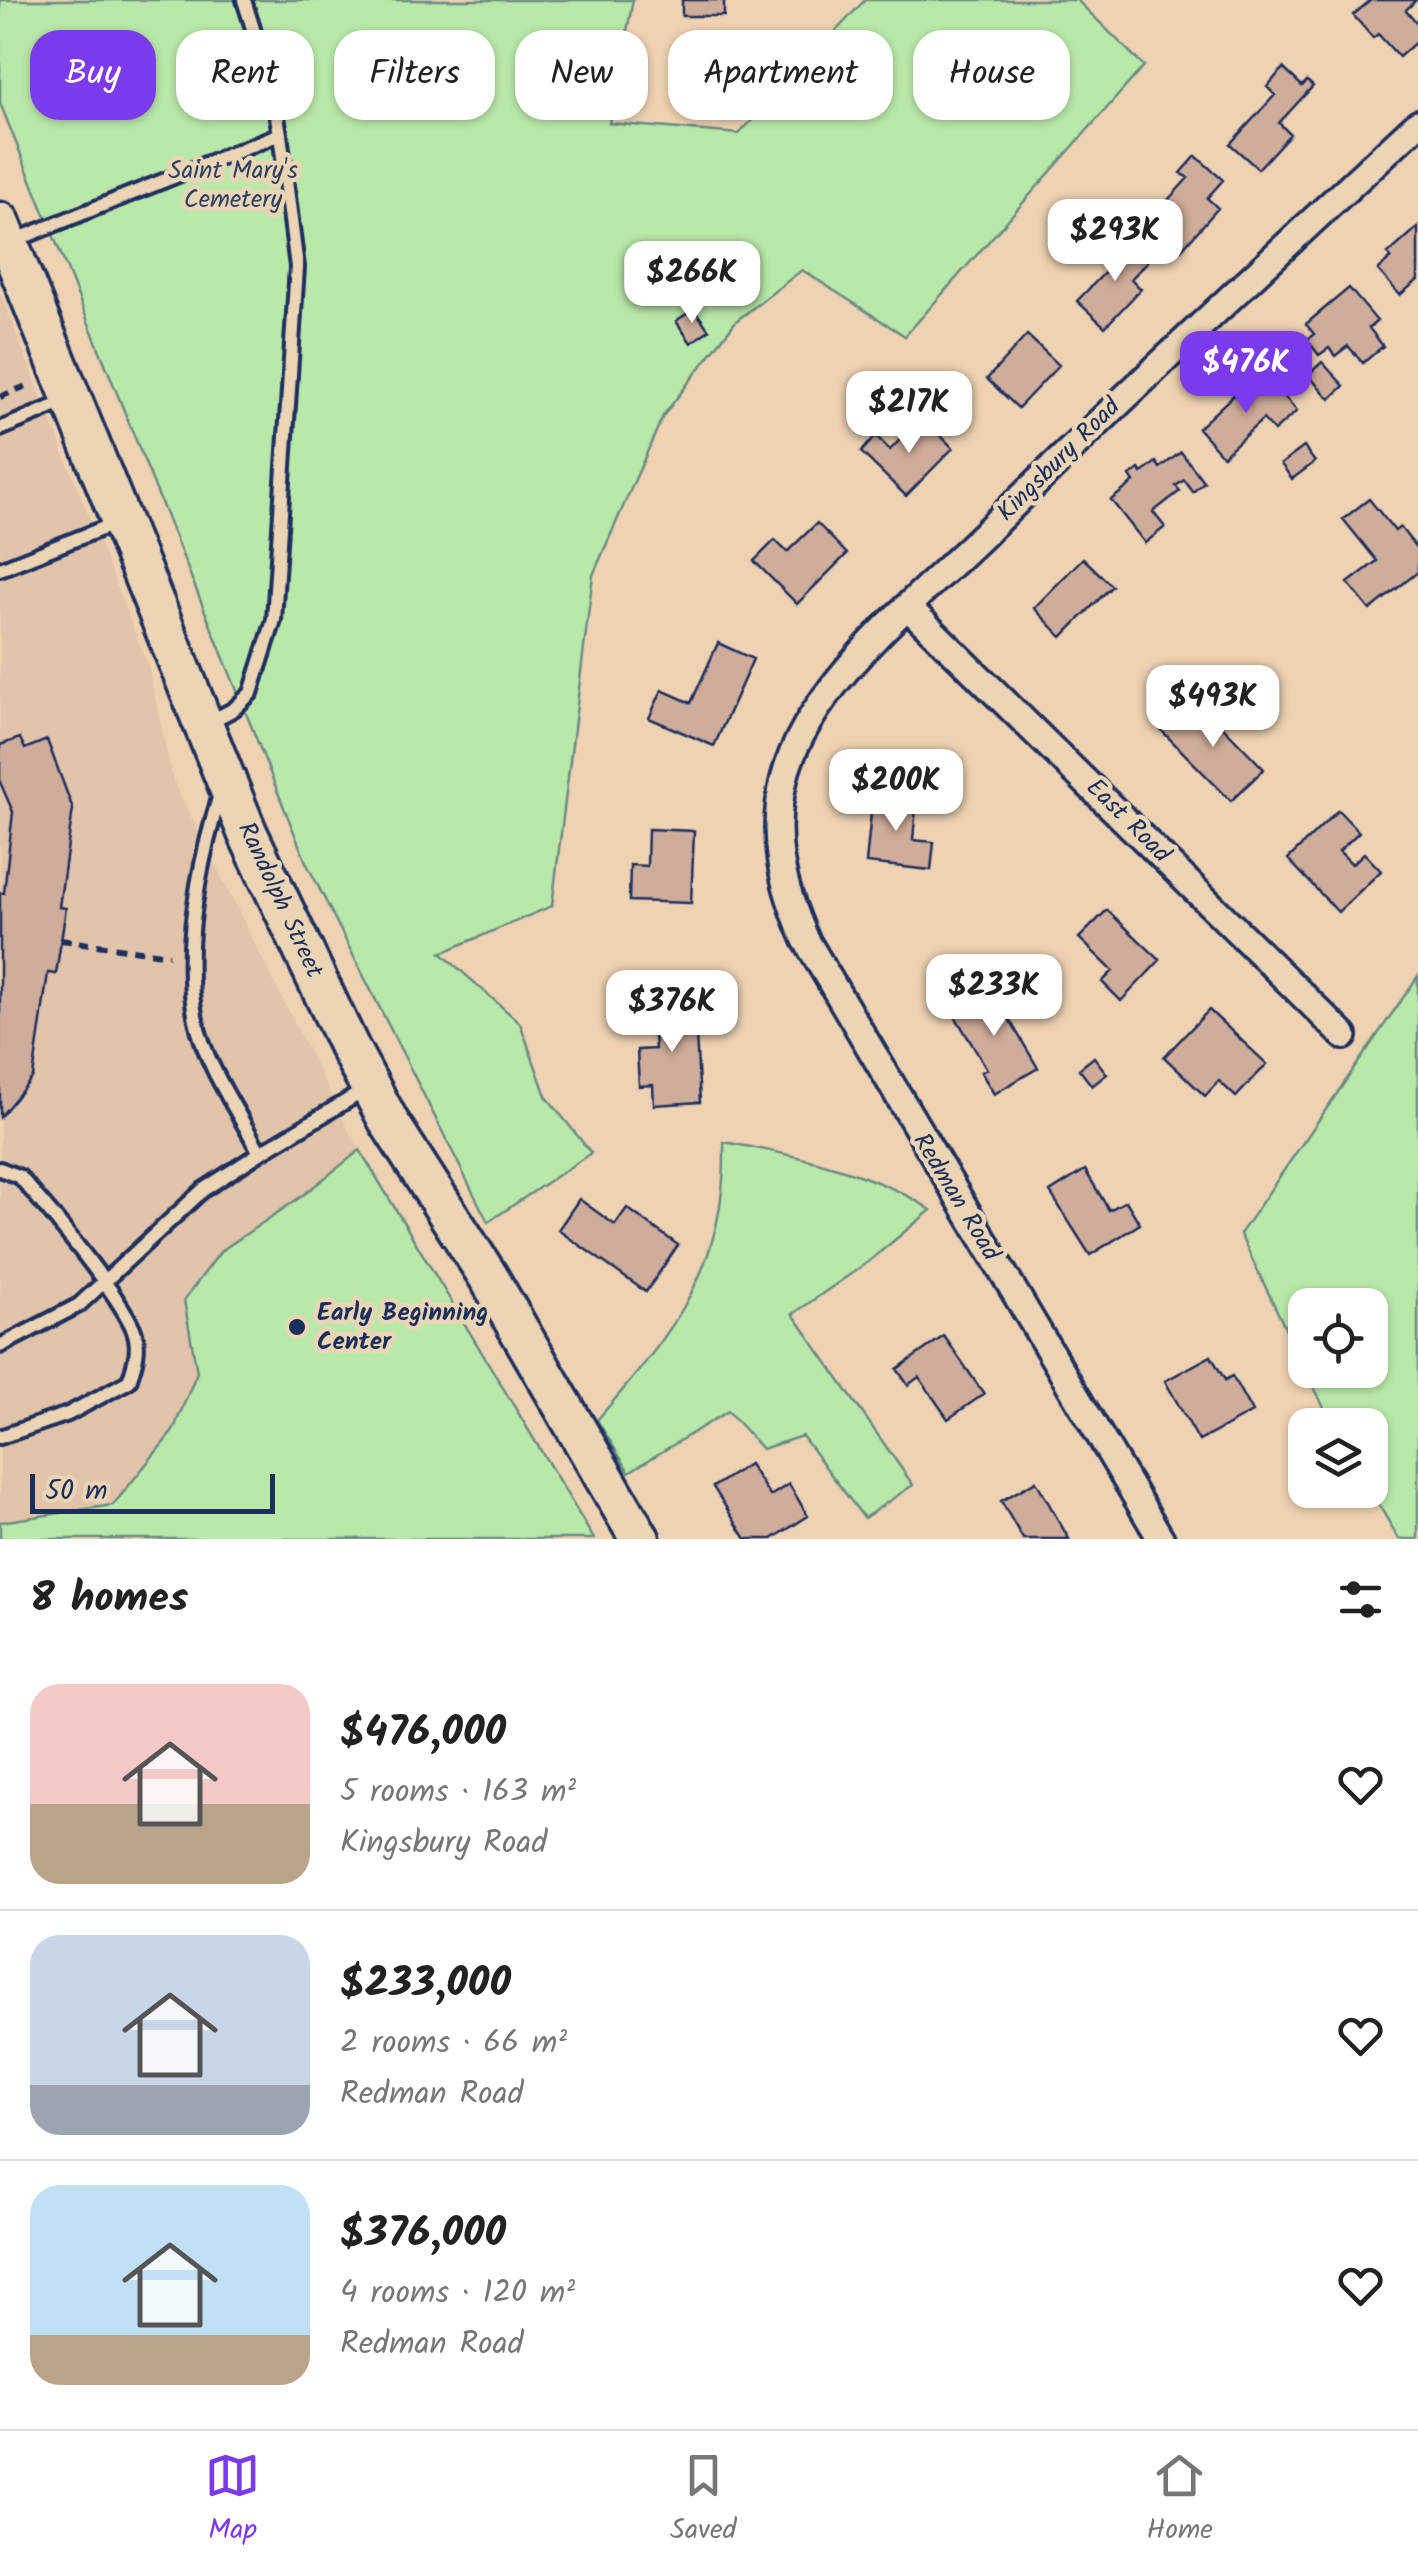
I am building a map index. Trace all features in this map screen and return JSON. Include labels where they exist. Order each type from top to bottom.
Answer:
[{"type":"main road","name":"Randolph Street","points":[[4,232],[57,389],[122,521],[225,778],[370,1088],[489,1278],[640,1539]]},
{"type":"street","name":"Kingsbury Road","points":[[776,845],[784,778],[810,717],[910,608],[1131,388],[1418,122]]},
{"type":"street","name":"East Road","points":[[910,608],[1344,1036]]},
{"type":"street","name":"Redman Road","points":[[776,845],[784,891],[822,973],[1161,1539]]},
{"type":"lane","points":[[204,725],[234,709],[251,693],[274,620],[298,267],[272,89],[244,0]]},
{"type":"lane","points":[[4,232],[280,134]]},
{"type":"lane","points":[[0,429],[57,389]]},
{"type":"lane","points":[[0,569],[122,521]]},
{"type":"lane","points":[[225,778],[213,818],[192,958],[196,1022],[209,1058],[260,1153]]},
{"type":"lane","points":[[0,1346],[55,1320],[103,1284],[204,1190],[370,1088]]},
{"type":"lane","points":[[0,1169],[20,1176],[103,1284],[134,1330],[137,1357],[128,1382],[68,1414],[0,1437]]},
{"type":"path","points":[[0,398],[57,389]]},
{"type":"path","points":[[61,940],[192,958]]},
{"type":"shaded area","points":[[0,292],[148,666],[173,781],[349,1132],[595,1539],[0,1539]]},
{"type":"green space","name":"Saint Mary's Cemetery","points":[[0,0],[633,0],[627,30],[515,30],[515,120],[610,120],[609,123],[739,134],[752,120],[893,120],[893,30],[837,30],[865,0],[1077,0],[1144,66],[905,336],[802,270],[736,321],[663,416],[593,575],[552,906],[441,953],[520,1023],[546,1096],[591,1153],[488,1222],[306,862],[0,103]]},
{"type":"green space","points":[[1418,976],[1418,1539],[1399,1539],[1381,1508],[1388,1508],[1388,1408],[1324,1408],[1315,1388],[1388,1388],[1388,1288],[1288,1288],[1288,1334],[1240,1234]]},
{"type":"green space","points":[[724,1142],[859,1175],[931,1210],[868,1262],[793,1314],[913,1485],[864,1518],[802,1436],[762,1449],[728,1411],[629,1472],[597,1420],[650,1356],[691,1294],[716,1225],[723,1186]]},
{"type":"green space","points":[[360,1150],[594,1539],[0,1539],[0,1522],[113,1505],[173,1431],[197,1372],[184,1300],[221,1251],[302,1196]]},
{"type":"building","points":[[682,0],[724,0],[724,16],[682,16]]},
{"type":"building","points":[[1371,0],[1416,0],[1406,10],[1418,24],[1418,40],[1399,57],[1378,34],[1373,38],[1353,15]]},
{"type":"building","points":[[1283,68],[1302,86],[1307,81],[1313,86],[1279,123],[1290,134],[1258,169],[1230,144],[1275,95],[1267,87]]},
{"type":"building","points":[[1196,156],[1223,180],[1207,198],[1218,208],[1181,250],[1149,221],[1188,178],[1181,173]]},
{"type":"building","points":[[1418,227],[1418,280],[1400,295],[1378,270],[1391,258],[1388,254]]},
{"type":"building","points":[[1125,237],[1149,260],[1131,279],[1141,289],[1105,327],[1077,301],[1117,260],[1109,253]]},
{"type":"building","points":[[1349,288],[1377,321],[1369,328],[1383,346],[1363,363],[1348,346],[1335,356],[1329,348],[1319,355],[1307,340],[1314,334],[1306,324]]},
{"type":"building","points":[[694,309],[709,330],[691,343],[676,321]]},
{"type":"building","points":[[1027,335],[1059,365],[1018,408],[987,379]]},
{"type":"building","points":[[1322,362],[1344,386],[1330,399],[1308,375]]},
{"type":"building","points":[[1269,379],[1297,411],[1274,431],[1263,419],[1223,456],[1198,428],[1240,389],[1248,398]]},
{"type":"building","points":[[922,417],[953,448],[906,496],[861,452],[876,436],[890,450]]},
{"type":"building","points":[[1304,447],[1315,462],[1292,479],[1281,464]]},
{"type":"building","points":[[1181,452],[1204,482],[1193,492],[1184,480],[1176,486],[1180,491],[1153,512],[1165,527],[1145,543],[1111,500],[1134,482],[1130,476],[1139,469],[1142,473],[1156,462],[1160,468]]},
{"type":"building","points":[[1369,499],[1395,531],[1400,527],[1418,550],[1418,572],[1370,610],[1348,583],[1377,561],[1343,519]]},
{"type":"building","points":[[817,523],[847,554],[797,604],[754,561],[775,540],[787,552]]},
{"type":"building","points":[[1083,558],[1112,586],[1062,637],[1034,608]]},
{"type":"building","points":[[718,643],[753,659],[714,746],[649,718],[662,690],[691,703]]},
{"type":"building","points":[[1196,699],[1264,769],[1231,801],[1162,731]]},
{"type":"building","points":[[20,738],[25,749],[47,740],[73,809],[59,907],[66,908],[56,974],[48,973],[33,1077],[0,1117],[0,893],[4,893],[13,812],[0,782],[0,745]]},
{"type":"building","points":[[873,793],[917,797],[913,840],[934,842],[931,870],[866,863]]},
{"type":"building","points":[[1338,810],[1359,832],[1339,851],[1352,864],[1364,853],[1381,871],[1338,912],[1288,859]]},
{"type":"building","points":[[648,829],[694,831],[691,903],[629,901],[630,865],[647,866]]},
{"type":"building","points":[[1107,910],[1160,960],[1121,1001],[1102,982],[1113,971],[1079,938]]},
{"type":"building","points":[[989,985],[1038,1068],[994,1094],[981,1072],[987,1069],[950,1008]]},
{"type":"building","points":[[694,1001],[700,1102],[654,1105],[653,1085],[639,1086],[637,1050],[655,1049],[652,1004]]},
{"type":"building","points":[[1209,1010],[1267,1064],[1236,1097],[1219,1081],[1205,1096],[1164,1057]]},
{"type":"building","points":[[1094,1057],[1107,1074],[1092,1086],[1079,1069]]},
{"type":"building","points":[[1085,1170],[1109,1210],[1126,1201],[1140,1224],[1090,1255],[1050,1192]]},
{"type":"building","points":[[579,1199],[615,1225],[627,1208],[678,1245],[646,1292],[558,1230]]},
{"type":"building","points":[[944,1336],[984,1394],[948,1419],[919,1377],[908,1385],[897,1369]]},
{"type":"building","points":[[1211,1356],[1225,1380],[1232,1376],[1252,1412],[1199,1441],[1165,1381]]},
{"type":"building","points":[[749,1464],[770,1496],[789,1484],[808,1516],[772,1539],[746,1539],[713,1487]]},
{"type":"building","points":[[1036,1481],[1069,1539],[1023,1539],[1001,1501]]},
{"type":"place","name":"Early Beginning Center","points":[[297,1327]]}]
